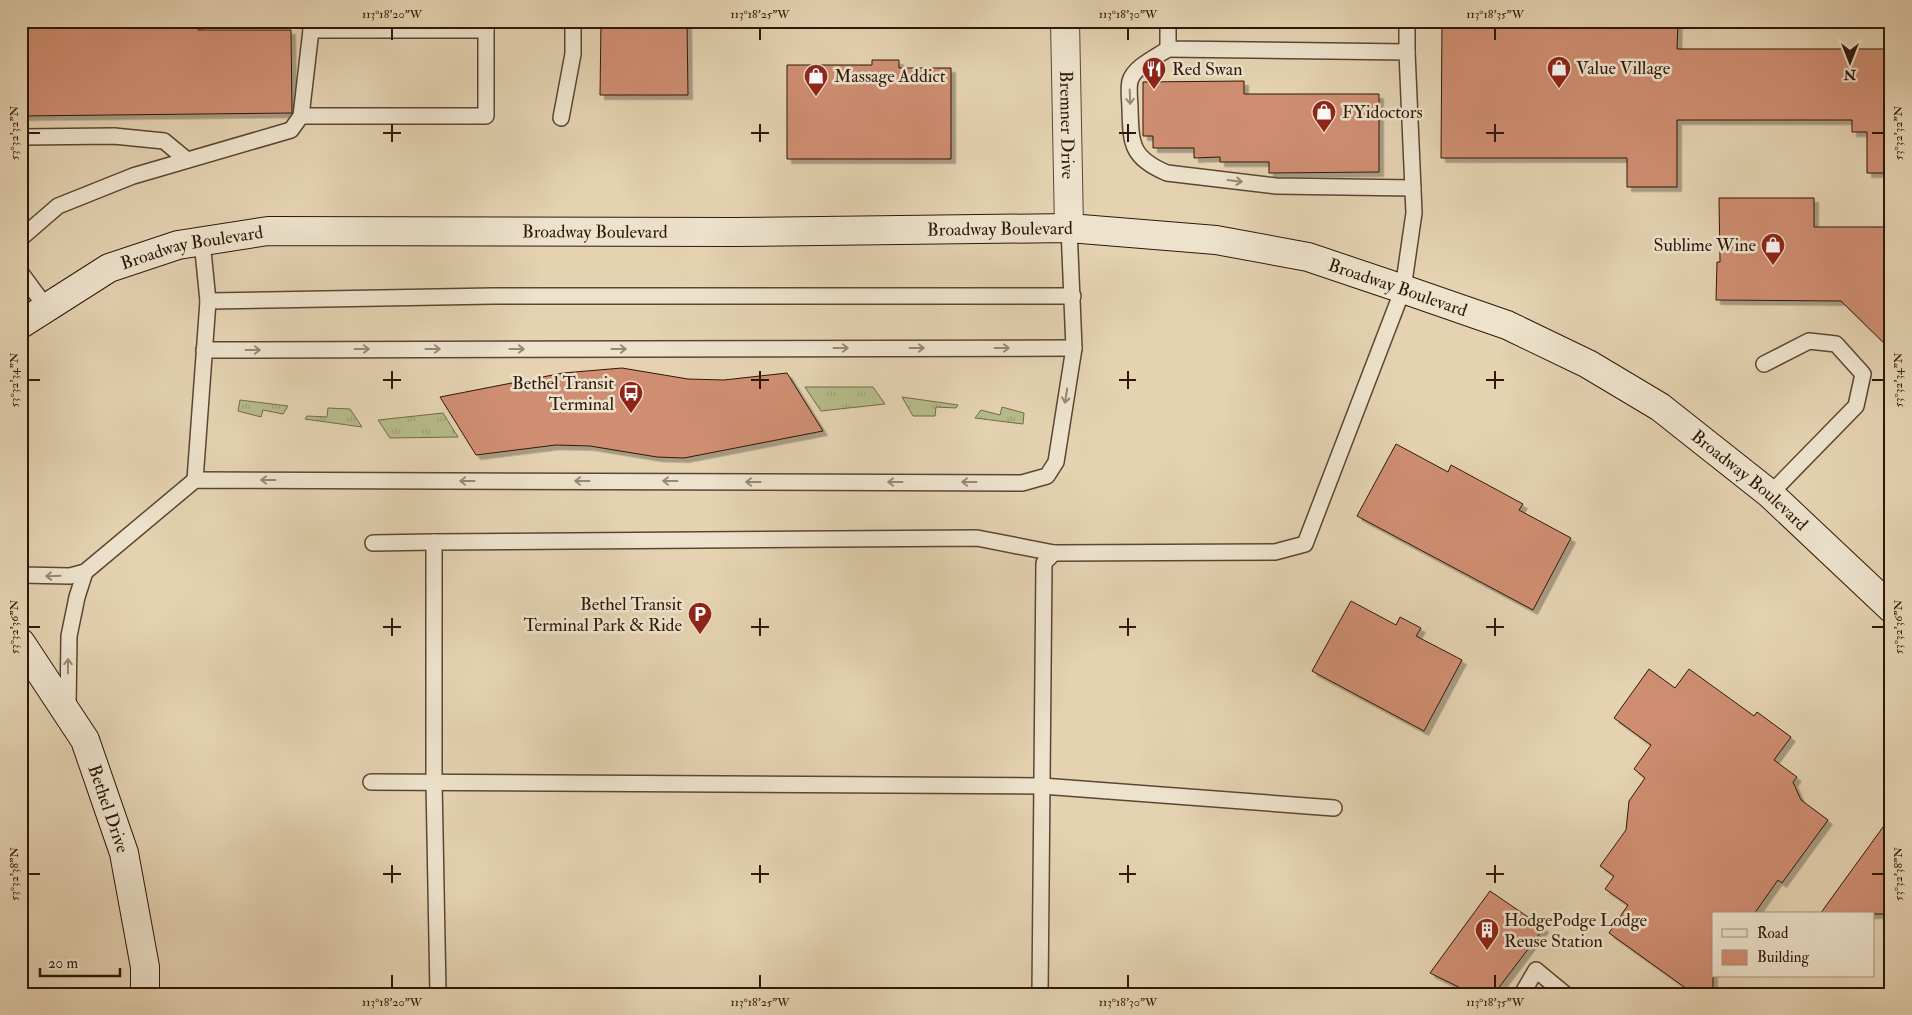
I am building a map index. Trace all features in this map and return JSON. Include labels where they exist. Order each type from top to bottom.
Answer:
[{"type":"street","name":"Bremner Drive","points":[[1065,21],[1070,228]]},
{"type":"street","name":"Broadway Boulevard","points":[[21,324],[109,268],[178,245],[268,231],[735,232],[1070,228],[1216,240],[1308,257],[1507,325],[1588,364],[1660,407],[1770,494],[1891,608]]},
{"type":"street","name":"Bethel Drive","points":[[21,643],[84,740],[124,852],[145,967],[145,994]]},
{"type":"lane","points":[[561,118],[573,54],[573,21]]},
{"type":"lane","points":[[1168,21],[1168,49]]},
{"type":"lane","points":[[373,543],[977,538],[1054,553],[1275,552],[1305,544],[1403,289],[1414,213],[1407,21]]},
{"type":"lane","points":[[21,238],[58,206],[133,176],[291,130],[301,116],[310,26],[486,26],[486,116],[301,116]]},
{"type":"lane","points":[[1407,52],[1168,49],[1135,72],[1130,82],[1131,139],[1141,157],[1152,167],[1167,173],[1276,186],[1413,188]]},
{"type":"lane","points":[[21,136],[114,136],[164,141],[187,160]]},
{"type":"lane","points":[[21,575],[70,576],[85,572],[195,480],[1022,483],[1048,476],[1056,462],[1074,348],[1070,228]]},
{"type":"lane","points":[[195,480],[208,301],[202,241]]},
{"type":"lane","points":[[21,273],[46,307]]},
{"type":"lane","points":[[208,301],[493,296],[1073,296]]},
{"type":"lane","points":[[1764,364],[1810,341],[1836,344],[1863,374],[1856,406],[1770,494]]},
{"type":"lane","points":[[204,350],[1074,348]]},
{"type":"lane","points":[[434,542],[434,782],[438,994]]},
{"type":"lane","points":[[1040,994],[1044,563],[1054,553]]},
{"type":"lane","points":[[68,714],[69,636],[77,597],[85,572]]},
{"type":"lane","points":[[371,782],[1042,786],[1334,808]]},
{"type":"lane","points":[[1522,994],[1536,970],[1565,994]]},
{"type":"green space","points":[[805,387],[873,387],[885,404],[821,411]]},
{"type":"green space","points":[[902,397],[958,405],[956,408],[936,407],[935,416],[913,416]]},
{"type":"green space","points":[[240,400],[288,406],[283,414],[263,410],[261,417],[238,411]]},
{"type":"green space","points":[[1002,407],[1024,413],[1023,424],[975,418],[981,410],[1000,415]]},
{"type":"green space","points":[[328,408],[350,409],[362,427],[305,419],[307,416],[327,417]]},
{"type":"green space","points":[[443,413],[458,437],[390,438],[378,420]]},
{"type":"building","points":[[21,21],[198,21],[198,30],[291,30],[292,113],[21,116]]},
{"type":"building","points":[[601,21],[687,21],[688,95],[600,95]]},
{"type":"building","name":"Value Village","points":[[1442,21],[1678,21],[1677,49],[1891,49],[1891,173],[1867,173],[1867,132],[1852,132],[1852,120],[1677,120],[1677,187],[1627,187],[1627,158],[1441,158]]},
{"type":"building","points":[[872,60],[899,60],[899,68],[951,68],[951,159],[787,159],[787,65],[872,65]]},
{"type":"building","points":[[1244,81],[1244,94],[1379,94],[1379,172],[1269,173],[1269,162],[1220,162],[1220,157],[1194,158],[1194,148],[1153,148],[1153,136],[1143,136],[1143,82]]},
{"type":"building","points":[[1719,198],[1814,198],[1814,227],[1891,227],[1891,350],[1841,301],[1716,300],[1717,262],[1720,262]]},
{"type":"building","name":"Bethel Transit Terminal","points":[[622,368],[688,379],[724,380],[787,373],[823,431],[684,458],[657,457],[590,446],[556,445],[476,455],[440,397],[563,373]]},
{"type":"building","points":[[1396,444],[1448,472],[1451,465],[1523,504],[1519,510],[1571,538],[1533,610],[1357,516]]},
{"type":"building","points":[[1351,601],[1396,625],[1400,617],[1421,628],[1416,636],[1462,660],[1424,731],[1312,671]]},
{"type":"building","points":[[1649,669],[1675,688],[1689,669],[1754,716],[1757,712],[1791,737],[1774,760],[1797,777],[1793,782],[1801,800],[1828,820],[1782,883],[1778,880],[1755,912],[1712,912],[1713,994],[1694,994],[1609,933],[1628,905],[1605,889],[1614,876],[1600,866],[1626,830],[1629,801],[1645,778],[1634,769],[1651,745],[1614,718]]},
{"type":"building","points":[[1891,816],[1891,914],[1874,914],[1874,912],[1821,912]]},
{"type":"building","name":"HodgePodge Lodge Reuse Station","points":[[1490,891],[1544,928],[1494,994],[1473,994],[1430,973]]},
{"type":"place","name":"Value Village","points":[[1559,89]]},
{"type":"place","name":"Red Swan","points":[[1154,90]]},
{"type":"place","name":"Massage Addict","points":[[816,97]]},
{"type":"place","name":"FYidoctors","points":[[1324,133]]},
{"type":"place","name":"Sublime Wine","points":[[1773,266]]},
{"type":"place","name":"Bethel Transit Terminal","points":[[631,414]]},
{"type":"place","name":"Bethel Transit Terminal Park & Ride","points":[[700,635]]},
{"type":"place","name":"HodgePodge Lodge Reuse Station","points":[[1487,951]]}]
